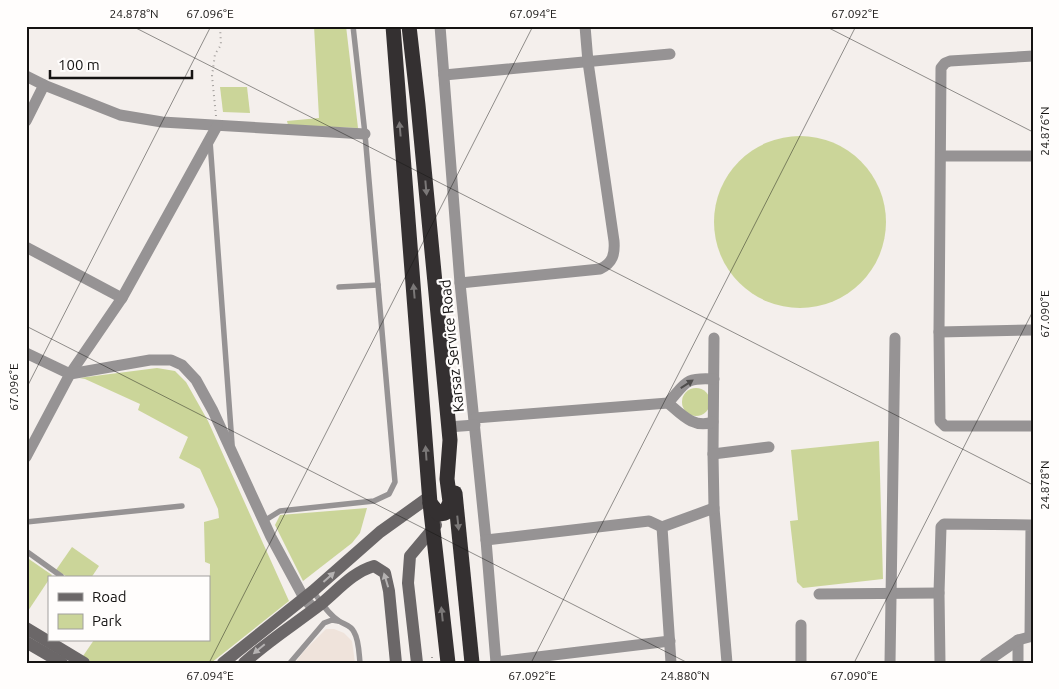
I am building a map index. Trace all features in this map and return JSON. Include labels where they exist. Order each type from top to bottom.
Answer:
[{"type":"highway","points":[[387,26],[397,89]]},
{"type":"highway","points":[[393,26],[429,500],[448,663]]},
{"type":"highway","points":[[409,26],[472,663]]},
{"type":"highway","points":[[417,26],[420,68],[418,105]]},
{"type":"highway","points":[[429,500],[439,514],[445,513],[450,502],[447,480],[449,433]]},
{"type":"street","name":"Karsaz Service Road","points":[[440,26],[460,283],[475,422],[496,663]]},
{"type":"street","points":[[460,283],[600,269],[612,260],[615,252],[614,240],[588,62],[585,26]]},
{"type":"street","points":[[444,75],[670,54]]},
{"type":"street","points":[[1033,56],[950,61],[941,68],[939,332],[940,421],[942,424],[945,426],[1033,426]]},
{"type":"street","points":[[26,76],[44,86],[120,115],[162,122],[365,134]]},
{"type":"street","points":[[26,121],[44,86]]},
{"type":"street","points":[[26,457],[70,374],[122,298],[217,126]]},
{"type":"street","points":[[941,156],[1033,156]]},
{"type":"street","points":[[26,247],[122,298]]},
{"type":"street","points":[[939,332],[1033,330]]},
{"type":"street","points":[[714,338],[714,508],[727,663]]},
{"type":"street","points":[[890,663],[894,338]]},
{"type":"street","points":[[26,353],[70,374],[150,360],[170,360],[182,365],[196,380],[213,412],[264,521],[308,595],[318,606]]},
{"type":"street","points":[[449,433],[475,422],[668,403],[687,381],[697,378],[714,380]]},
{"type":"street","points":[[668,403],[688,420],[696,424],[707,425],[713,422]]},
{"type":"street","points":[[713,454],[769,447]]},
{"type":"street","points":[[223,663],[308,595],[380,532],[429,500]]},
{"type":"street","points":[[486,540],[649,521],[662,527],[714,508]]},
{"type":"street","points":[[417,663],[408,584],[410,556],[445,513]]},
{"type":"street","points":[[940,663],[939,593],[943,525],[1029,524],[1032,528],[1032,636],[1018,640],[985,663]]},
{"type":"street","points":[[662,527],[671,663]]},
{"type":"street","points":[[244,663],[262,646],[318,606],[363,570],[374,566],[384,573],[389,590],[396,663]]},
{"type":"street","points":[[819,594],[939,593]]},
{"type":"street","points":[[801,625],[801,663]]},
{"type":"street","points":[[26,628],[48,641]]},
{"type":"street","points":[[1018,640],[1018,663]]},
{"type":"street","points":[[496,663],[670,641]]},
{"type":"street","points":[[26,642],[62,663]]},
{"type":"street","points":[[49,642],[84,663]]},
{"type":"lane","points":[[264,521],[280,510],[374,501],[389,494],[395,482],[365,134],[353,26]]},
{"type":"lane","points":[[210,139],[233,456]]},
{"type":"lane","points":[[339,287],[378,285]]},
{"type":"lane","points":[[26,522],[182,506]]},
{"type":"lane","points":[[26,551],[60,576]]},
{"type":"lane","points":[[318,606],[354,630],[360,663]]},
{"type":"lane","points":[[290,663],[324,623],[338,620]]},
{"type":"path","points":[[217,126],[212,76],[215,54],[221,45],[220,26]]},
{"type":"path","points":[[432,657],[432,663]]},
{"type":"shaded area","points":[[326,629],[334,629],[344,633],[352,641],[355,663],[295,663],[304,651]]},
{"type":"green space","points":[[314,26],[346,26],[358,128],[288,125],[287,121],[319,118]]},
{"type":"green space","points":[[220,87],[247,87],[250,113],[223,112]]},
{"type":"green space","points":[[792,136],[808,136],[841,146],[861,161],[876,181],[884,205],[886,222],[884,239],[876,263],[861,283],[841,298],[825,304],[808,308],[792,308],[759,298],[734,277],[724,263],[718,247],[714,230],[714,214],[724,181],[745,156],[759,146],[775,140]]},
{"type":"green space","points":[[157,368],[175,371],[186,382],[208,421],[289,601],[211,663],[93,663],[83,656],[93,642],[210,642],[210,564],[205,562],[204,522],[219,518],[218,509],[200,469],[179,458],[188,437],[138,410],[140,404],[79,378]]},
{"type":"green space","points":[[696,388],[706,392],[710,402],[706,412],[696,416],[686,412],[682,402],[686,392]]},
{"type":"green space","points":[[879,441],[883,579],[803,588],[797,582],[790,521],[798,520],[791,450]]},
{"type":"green space","points":[[367,508],[360,533],[352,543],[303,581],[275,525],[280,515]]},
{"type":"green space","points":[[72,547],[99,566],[92,576],[66,576],[56,570]]},
{"type":"green space","points":[[26,557],[52,575],[48,576],[48,581],[26,614]]}]
